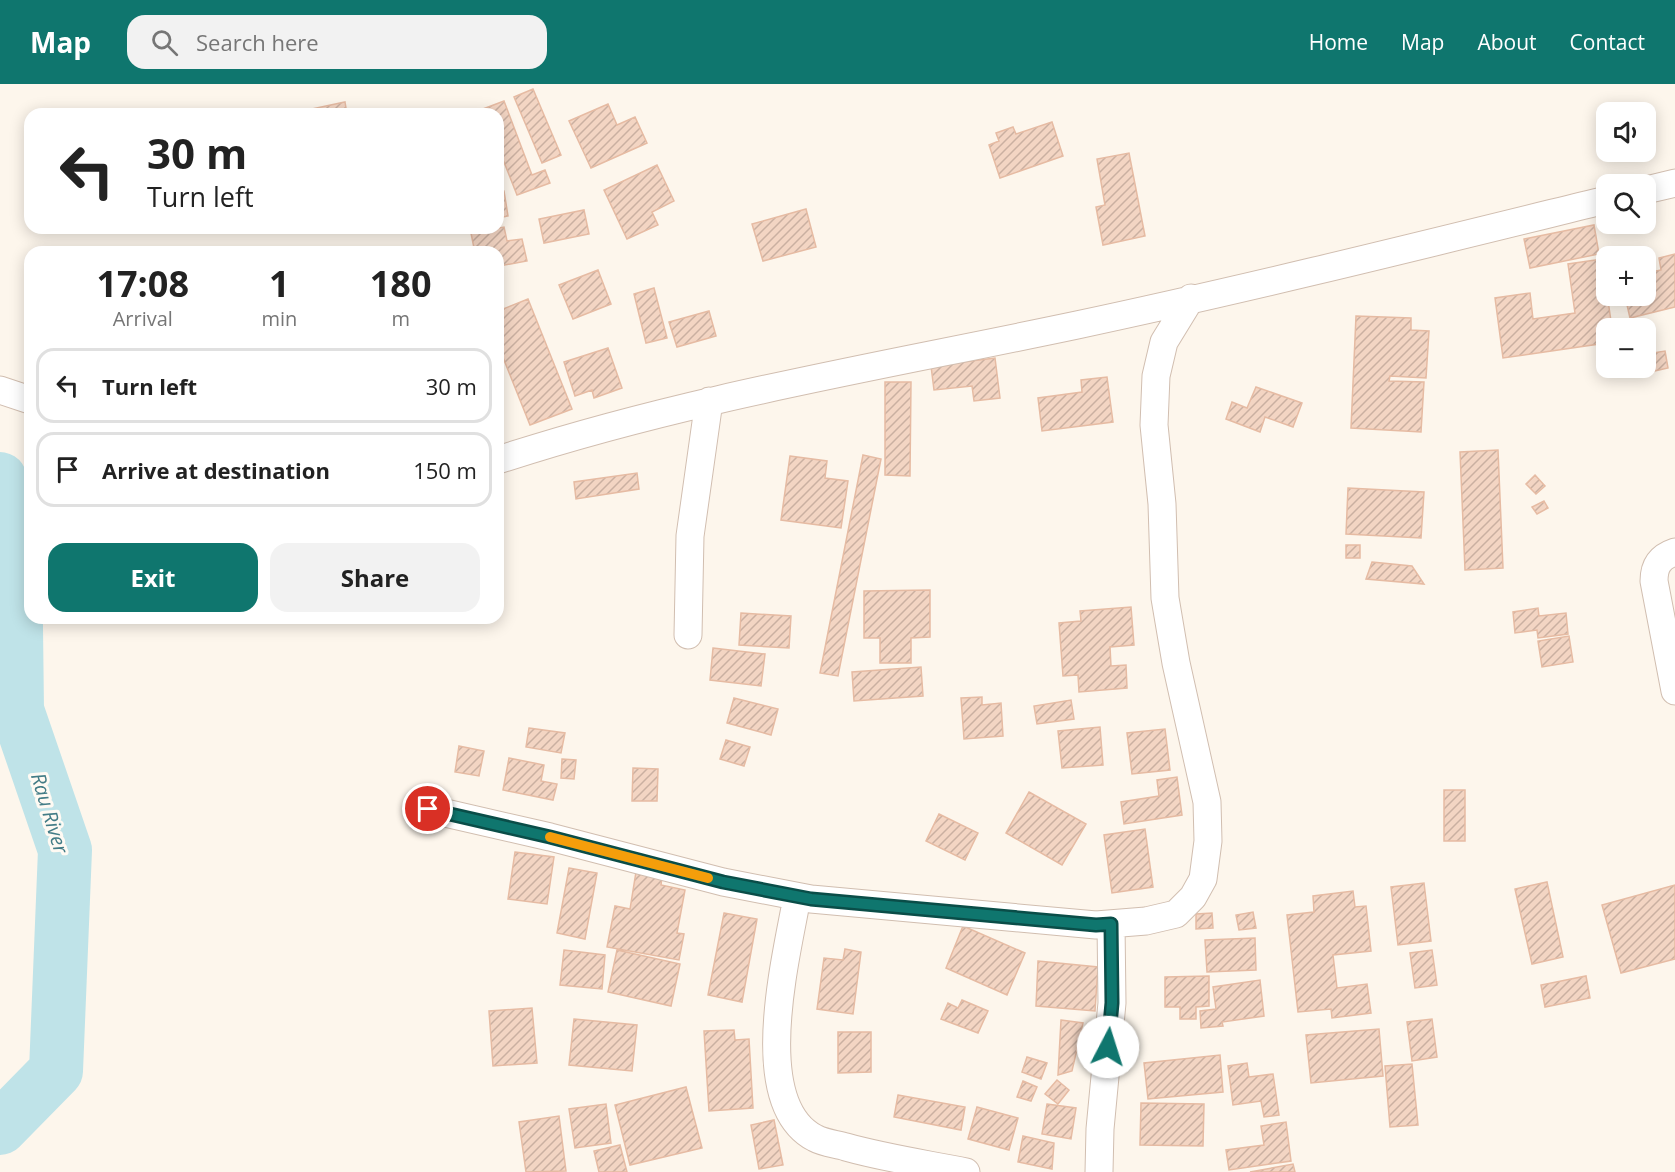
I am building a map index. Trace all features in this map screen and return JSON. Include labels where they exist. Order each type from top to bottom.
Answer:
[{"type":"street","points":[[1656,188],[1675,183]]},
{"type":"street","points":[[504,458],[565,438],[709,401],[1191,298],[1596,202]]},
{"type":"street","points":[[428,809],[550,837],[723,882],[797,897],[1096,925],[1146,921],[1176,914],[1193,897],[1203,879],[1208,841],[1207,802],[1176,663],[1165,598],[1162,504],[1154,425],[1156,376],[1164,342],[1191,298]]},
{"type":"street","points":[[2,390],[24,398]]},
{"type":"street","points":[[688,635],[690,536],[709,401]]},
{"type":"street","points":[[1675,552],[1666,555],[1658,563],[1654,581],[1675,691]]},
{"type":"street","points":[[797,897],[775,1047],[778,1074],[785,1100],[796,1120],[816,1139],[861,1151],[966,1172]]},
{"type":"street","points":[[1099,1172],[1100,1129],[1112,1003],[1111,924]]},
{"type":"building","points":[[533,89],[561,155],[542,163],[514,97]]},
{"type":"building","points":[[504,101],[532,175],[545,170],[550,183],[517,195],[504,162],[504,108],[486,108]]},
{"type":"building","points":[[345,102],[346,108],[316,108]]},
{"type":"building","points":[[608,104],[617,125],[635,117],[647,143],[591,168],[569,121]]},
{"type":"building","points":[[1052,122],[1063,156],[1000,178],[989,145],[999,141],[996,133],[1013,127],[1016,134]]},
{"type":"building","points":[[1129,153],[1145,236],[1103,245],[1096,207],[1105,205],[1097,159]]},
{"type":"building","points":[[657,165],[674,201],[652,212],[658,225],[627,239],[604,190]]},
{"type":"building","points":[[504,191],[508,216],[504,217]]},
{"type":"building","points":[[806,209],[816,247],[763,261],[752,224]]},
{"type":"building","points":[[584,210],[589,234],[544,243],[539,219]]},
{"type":"building","points":[[1594,225],[1598,246],[1596,255],[1530,268],[1524,239]]},
{"type":"building","points":[[504,227],[507,241],[522,239],[527,261],[504,265],[504,246],[474,246],[471,234],[504,234]]},
{"type":"building","points":[[1675,254],[1675,307],[1630,318],[1627,306],[1656,306],[1656,271],[1661,270],[1659,258]]},
{"type":"building","points":[[1596,260],[1596,306],[1609,306],[1611,318],[1596,318],[1596,344],[1503,358],[1495,298],[1530,293],[1533,319],[1575,313],[1568,264]]},
{"type":"building","points":[[598,270],[611,304],[573,319],[559,285]]},
{"type":"building","points":[[654,288],[667,338],[646,343],[634,294]]},
{"type":"building","points":[[528,299],[572,409],[530,425],[504,360],[504,309]]},
{"type":"building","points":[[709,311],[716,336],[677,347],[669,322]]},
{"type":"building","points":[[1356,316],[1411,318],[1411,330],[1429,331],[1426,378],[1390,376],[1389,381],[1424,382],[1421,432],[1351,428]]},
{"type":"building","points":[[608,348],[622,388],[594,398],[592,390],[575,396],[564,362]]},
{"type":"building","points":[[1665,351],[1668,368],[1656,371],[1656,352]]},
{"type":"building","points":[[995,358],[1000,398],[974,401],[972,386],[934,390],[931,366]]},
{"type":"building","points":[[1107,377],[1113,422],[1042,431],[1038,398],[1082,392],[1081,380]]},
{"type":"building","points":[[885,382],[911,382],[910,476],[885,475]]},
{"type":"building","points":[[1256,387],[1302,403],[1293,427],[1265,417],[1260,432],[1226,419],[1232,402],[1247,408]]},
{"type":"building","points":[[1498,450],[1503,568],[1465,570],[1460,452]]},
{"type":"building","points":[[863,455],[881,459],[838,676],[820,673]]},
{"type":"building","points":[[790,456],[827,461],[825,478],[848,481],[841,528],[781,520]]},
{"type":"building","points":[[637,473],[639,489],[576,499],[574,482]]},
{"type":"building","points":[[1535,475],[1545,486],[1536,494],[1526,484]]},
{"type":"building","points":[[1348,488],[1424,492],[1421,538],[1346,534]]},
{"type":"building","points":[[1544,501],[1548,508],[1537,514],[1532,507]]},
{"type":"building","points":[[1346,545],[1360,545],[1360,558],[1346,558]]},
{"type":"building","points":[[1372,562],[1412,566],[1424,584],[1366,579]]},
{"type":"building","points":[[930,590],[930,637],[911,638],[911,663],[880,663],[880,638],[864,638],[864,591]]},
{"type":"building","points":[[1131,607],[1134,645],[1110,647],[1111,666],[1126,665],[1127,688],[1079,692],[1078,675],[1063,676],[1059,623],[1081,621],[1080,611]]},
{"type":"building","points":[[1538,608],[1539,616],[1566,613],[1568,634],[1538,638],[1537,630],[1515,633],[1513,612]]},
{"type":"building","points":[[741,613],[791,616],[789,648],[739,645]]},
{"type":"building","points":[[1569,636],[1573,662],[1542,667],[1538,641]]},
{"type":"building","points":[[713,648],[765,654],[761,686],[710,680]]},
{"type":"building","points":[[921,667],[923,696],[854,701],[852,672]]},
{"type":"building","points":[[982,697],[982,705],[1001,703],[1003,736],[964,739],[961,698]]},
{"type":"building","points":[[734,698],[778,709],[771,735],[727,723]]},
{"type":"building","points":[[1071,700],[1074,719],[1037,724],[1034,706]]},
{"type":"building","points":[[1100,727],[1103,765],[1062,768],[1058,731]]},
{"type":"building","points":[[529,728],[565,733],[561,753],[526,747]]},
{"type":"building","points":[[1165,729],[1170,770],[1132,774],[1127,733]]},
{"type":"building","points":[[726,740],[750,747],[744,766],[720,759]]},
{"type":"building","points":[[459,746],[484,751],[479,776],[455,772]]},
{"type":"building","points":[[509,758],[544,765],[541,781],[557,784],[553,800],[503,790]]},
{"type":"building","points":[[562,759],[576,760],[574,779],[561,778]]},
{"type":"building","points":[[633,768],[658,769],[657,801],[632,801]]},
{"type":"building","points":[[1177,777],[1182,815],[1124,824],[1121,802],[1159,796],[1157,780]]},
{"type":"building","points":[[1444,790],[1465,790],[1465,841],[1444,841]]},
{"type":"building","points":[[1029,792],[1086,824],[1062,865],[1006,833]]},
{"type":"building","points":[[939,814],[978,833],[965,860],[926,841]]},
{"type":"building","points":[[1145,829],[1153,887],[1112,893],[1104,835]]},
{"type":"building","points":[[515,852],[554,857],[547,904],[508,899]]},
{"type":"building","points":[[569,868],[597,873],[585,939],[557,933]]},
{"type":"building","points":[[636,872],[662,877],[661,885],[685,890],[677,933],[684,934],[679,960],[607,947],[615,906],[630,909]]},
{"type":"building","points":[[1547,882],[1563,957],[1532,964],[1515,889]]},
{"type":"building","points":[[1424,883],[1431,941],[1398,945],[1391,887]]},
{"type":"building","points":[[1675,885],[1675,959],[1621,973],[1602,905]]},
{"type":"building","points":[[1353,891],[1355,907],[1366,906],[1371,951],[1333,955],[1337,988],[1367,984],[1371,1013],[1332,1018],[1331,1009],[1298,1012],[1287,915],[1314,912],[1313,896]]},
{"type":"building","points":[[1253,912],[1256,928],[1239,930],[1236,915]]},
{"type":"building","points":[[724,913],[757,919],[742,1002],[708,995]]},
{"type":"building","points":[[1212,913],[1213,928],[1196,929],[1196,914]]},
{"type":"building","points":[[963,926],[1025,953],[1007,995],[946,968]]},
{"type":"building","points":[[1255,938],[1256,970],[1207,972],[1205,940]]},
{"type":"building","points":[[845,949],[861,952],[853,1014],[817,1009],[824,958],[843,960]]},
{"type":"building","points":[[564,950],[605,955],[602,989],[560,985]]},
{"type":"building","points":[[617,950],[680,964],[671,1006],[608,992]]},
{"type":"building","points":[[1432,950],[1437,985],[1415,988],[1410,953]]},
{"type":"building","points":[[1038,961],[1098,967],[1095,1011],[1036,1006]]},
{"type":"building","points":[[1209,976],[1209,1006],[1196,1007],[1196,1019],[1180,1019],[1180,1007],[1165,1007],[1165,977]]},
{"type":"building","points":[[1586,976],[1590,998],[1545,1007],[1541,985]]},
{"type":"building","points":[[1260,980],[1264,1016],[1222,1022],[1223,1026],[1201,1028],[1200,1011],[1216,1009],[1213,987]]},
{"type":"building","points":[[962,1000],[988,1011],[978,1033],[941,1019],[948,1003],[958,1008]]},
{"type":"building","points":[[532,1008],[537,1063],[493,1066],[489,1011]]},
{"type":"building","points":[[574,1019],[637,1025],[632,1071],[569,1065]]},
{"type":"building","points":[[1432,1019],[1437,1057],[1412,1061],[1407,1022]]},
{"type":"building","points":[[1061,1020],[1083,1023],[1072,1071],[1058,1075]]},
{"type":"building","points":[[1379,1029],[1383,1076],[1311,1083],[1306,1035]]},
{"type":"building","points":[[734,1030],[735,1040],[749,1039],[753,1108],[709,1111],[704,1031]]},
{"type":"building","points":[[838,1032],[871,1032],[871,1072],[838,1073]]},
{"type":"building","points":[[1220,1055],[1223,1092],[1148,1099],[1144,1063]]},
{"type":"building","points":[[1027,1057],[1047,1063],[1041,1079],[1022,1072]]},
{"type":"building","points":[[1247,1063],[1249,1077],[1273,1074],[1279,1115],[1264,1117],[1261,1101],[1233,1105],[1228,1066]]},
{"type":"building","points":[[1412,1064],[1418,1125],[1390,1127],[1385,1066]]},
{"type":"building","points":[[1057,1080],[1069,1090],[1058,1104],[1045,1094]]},
{"type":"building","points":[[1023,1081],[1037,1087],[1031,1101],[1017,1097]]},
{"type":"building","points":[[686,1087],[702,1148],[630,1165],[615,1105]]},
{"type":"building","points":[[898,1095],[965,1107],[961,1130],[894,1117]]},
{"type":"building","points":[[1141,1103],[1204,1104],[1203,1146],[1140,1145]]},
{"type":"building","points":[[606,1104],[611,1143],[575,1148],[569,1109]]},
{"type":"building","points":[[1047,1104],[1076,1108],[1071,1139],[1042,1134]]},
{"type":"building","points":[[977,1107],[1018,1118],[1009,1150],[968,1139]]},
{"type":"building","points":[[559,1116],[566,1171],[526,1172],[519,1122]]},
{"type":"building","points":[[774,1120],[783,1165],[759,1169],[751,1125]]},
{"type":"building","points":[[1286,1122],[1291,1161],[1229,1170],[1226,1150],[1264,1145],[1261,1126]]},
{"type":"building","points":[[1023,1136],[1054,1143],[1052,1169],[1018,1162]]},
{"type":"building","points":[[620,1145],[627,1172],[599,1172],[594,1151]]},
{"type":"building","points":[[1293,1164],[1295,1172],[1250,1172]]},
{"type":"waterway","name":"Rau River","points":[[0,479],[15,546],[17,710],[65,850],[56,1071],[0,1128]]},
{"type":"slow traffic","points":[[550,837],[708,878]]},
{"type":"route","points":[[428,809],[479,823],[550,837],[723,882],[811,899],[1096,925],[1111,924],[1112,1003],[1108,1047]]}]
